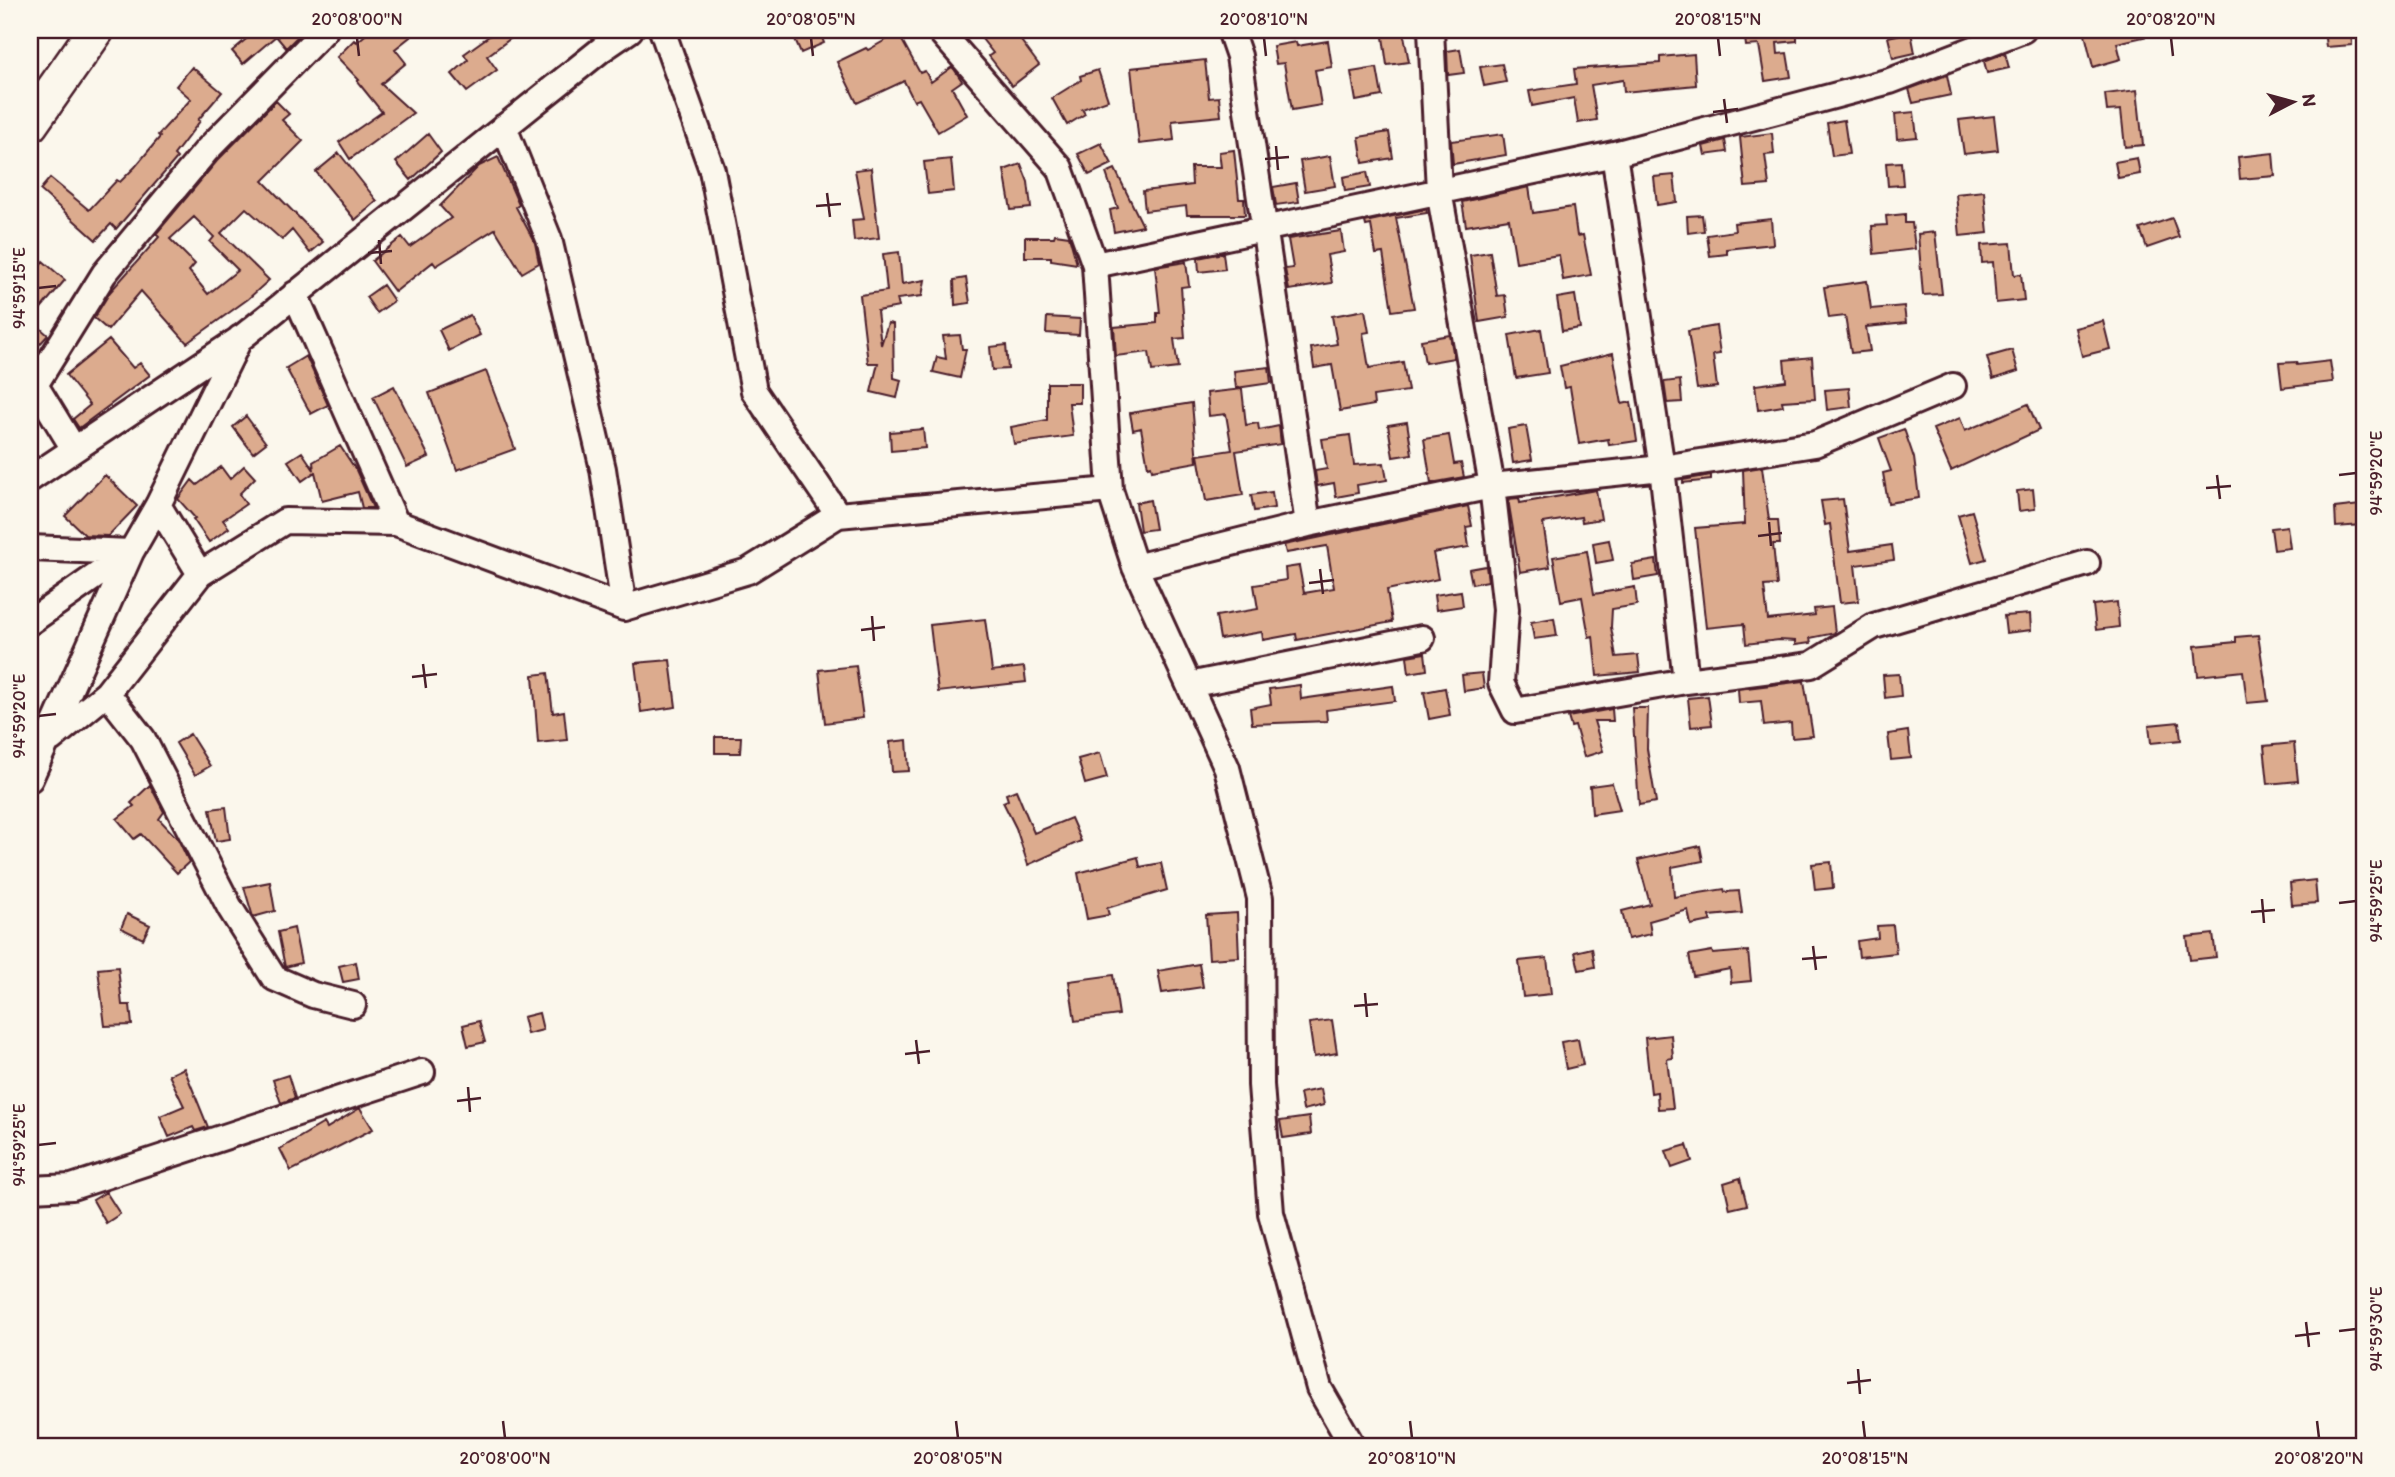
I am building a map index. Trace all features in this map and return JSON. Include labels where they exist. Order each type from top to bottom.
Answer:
[{"type":"highway","points":[[30,124],[96,30]]},
{"type":"street","points":[[74,449],[35,385],[104,274],[206,151],[325,30]]},
{"type":"street","points":[[30,479],[241,338],[504,127],[631,30]]},
{"type":"street","points":[[662,30],[712,170],[754,391],[838,515]]},
{"type":"street","points":[[939,30],[1060,168],[1095,265],[1110,490],[1135,567],[1227,768],[1260,898],[1261,1085],[1271,1213],[1319,1388],[1353,1447]]},
{"type":"street","points":[[1230,30],[1239,56],[1308,524]]},
{"type":"street","points":[[1431,30],[1439,191],[1492,486],[1506,609],[1501,683],[1515,711],[1686,681],[1811,665],[1874,626],[2087,563]]},
{"type":"street","points":[[1095,265],[1614,155],[1890,81],[2023,30]]},
{"type":"street","points":[[504,127],[549,239],[603,469],[624,608]]},
{"type":"street","points":[[1614,155],[1661,468],[1686,681]]},
{"type":"street","points":[[295,294],[396,523]]},
{"type":"street","points":[[30,779],[131,552],[158,505],[241,338]]},
{"type":"street","points":[[1135,567],[1308,524],[1492,486],[1661,468],[1815,444],[1953,386]]},
{"type":"street","points":[[46,742],[107,693],[200,573],[285,521],[396,523],[624,608],[748,571],[838,515],[1110,490]]},
{"type":"street","points":[[158,505],[200,573]]},
{"type":"street","points":[[30,548],[131,552]]},
{"type":"street","points":[[30,622],[131,552]]},
{"type":"street","points":[[1189,685],[1422,638]]},
{"type":"street","points":[[107,693],[143,739],[230,908],[274,978],[313,995],[353,1005]]},
{"type":"street","points":[[30,1189],[72,1187],[422,1072]]},
{"type":"building","points":[[257,30],[304,30],[286,48],[276,36],[243,64],[232,51]]},
{"type":"building","points":[[371,30],[419,30],[395,49],[406,63],[381,84],[413,113],[350,159],[339,142],[382,112],[357,81],[359,80],[337,57],[354,40],[357,42]]},
{"type":"building","points":[[485,30],[522,30],[487,56],[497,70],[467,92],[452,74],[468,60],[464,54],[489,36]]},
{"type":"building","points":[[819,30],[824,43],[801,53],[795,39]]},
{"type":"building","points":[[975,30],[1013,30],[1039,65],[1012,86],[989,56],[993,53]]},
{"type":"building","points":[[1382,30],[1403,30],[1409,62],[1387,65]]},
{"type":"building","points":[[1744,30],[1797,30],[1797,41],[1777,43],[1778,54],[1787,53],[1791,77],[1765,81],[1759,45],[1746,46]]},
{"type":"building","points":[[2084,30],[2148,30],[2148,36],[2117,43],[2121,59],[2093,67]]},
{"type":"building","points":[[2324,30],[2351,30],[2352,45],[2326,47]]},
{"type":"building","points":[[1911,32],[1915,53],[1893,58],[1888,37]]},
{"type":"building","points":[[898,33],[920,73],[925,71],[931,82],[952,67],[954,69],[962,81],[952,88],[967,115],[938,132],[919,99],[914,101],[904,81],[857,103],[837,62],[866,48],[868,50]]},
{"type":"building","points":[[1328,41],[1332,67],[1315,70],[1321,105],[1292,110],[1284,63],[1276,64],[1273,46],[1296,42],[1297,46]]},
{"type":"building","points":[[1460,49],[1464,73],[1448,75],[1447,51]]},
{"type":"building","points":[[2005,53],[2009,68],[1987,73],[1984,61]]},
{"type":"building","points":[[1694,54],[1696,85],[1624,92],[1623,80],[1591,85],[1597,120],[1578,123],[1574,98],[1532,106],[1529,91],[1576,84],[1574,69],[1660,63],[1660,57]]},
{"type":"building","points":[[1205,60],[1209,98],[1219,97],[1221,116],[1172,121],[1174,140],[1139,144],[1131,68]]},
{"type":"building","points":[[1502,64],[1506,82],[1484,86],[1480,67]]},
{"type":"building","points":[[192,67],[222,92],[198,120],[200,121],[174,155],[177,158],[116,229],[111,224],[96,240],[40,190],[50,178],[89,210],[117,180],[120,182],[135,167],[160,137],[158,135],[191,99],[176,86]]},
{"type":"building","points":[[1377,68],[1382,96],[1356,101],[1351,72]]},
{"type":"building","points":[[1098,70],[1108,100],[1082,109],[1085,114],[1067,125],[1052,98],[1081,80],[1080,76]]},
{"type":"building","points":[[1947,75],[1951,95],[1913,103],[1909,89]]},
{"type":"building","points":[[2137,90],[2143,145],[2125,147],[2121,110],[2107,111],[2105,94]]},
{"type":"building","points":[[276,101],[289,114],[282,120],[303,141],[263,181],[323,242],[310,253],[292,230],[282,240],[246,208],[221,233],[269,280],[248,299],[187,343],[141,291],[108,330],[94,318],[110,292],[159,237],[156,234],[217,161]],"holes":[[[194,217],[214,237],[210,242],[238,270],[208,294],[189,271],[195,264],[170,239]]]},
{"type":"building","points":[[1914,112],[1917,137],[1897,139],[1895,114]]},
{"type":"building","points":[[1994,116],[1998,150],[1964,154],[1959,120]]},
{"type":"building","points":[[1844,120],[1849,154],[1832,156],[1827,123]]},
{"type":"building","points":[[1389,132],[1393,158],[1363,163],[1359,137]]},
{"type":"building","points":[[1772,133],[1774,154],[1765,155],[1769,185],[1745,187],[1740,137]]},
{"type":"building","points":[[428,134],[441,152],[411,180],[396,162]]},
{"type":"building","points":[[1503,134],[1506,155],[1453,164],[1451,141]]},
{"type":"building","points":[[1725,140],[1727,152],[1705,155],[1703,146]]},
{"type":"building","points":[[1101,143],[1112,164],[1089,175],[1078,154]]},
{"type":"building","points":[[1234,150],[1239,199],[1244,199],[1245,215],[1187,215],[1186,206],[1145,211],[1143,191],[1192,185],[1191,167],[1221,167],[1219,152]]},
{"type":"building","points":[[339,153],[377,201],[355,220],[316,172]]},
{"type":"building","points":[[2273,153],[2275,176],[2240,179],[2238,157]]},
{"type":"building","points":[[1330,156],[1335,186],[1305,191],[1300,161]]},
{"type":"building","points":[[498,157],[519,205],[516,207],[535,243],[539,263],[522,273],[495,229],[436,266],[433,262],[395,292],[372,261],[402,237],[410,247],[451,218],[440,206],[479,166]]},
{"type":"building","points":[[2137,158],[2140,174],[2118,178],[2115,162]]},
{"type":"building","points":[[951,159],[954,191],[928,194],[924,162]]},
{"type":"building","points":[[1901,162],[1903,185],[1888,186],[1886,163]]},
{"type":"building","points":[[1021,164],[1028,182],[1031,208],[1011,210],[1004,170]]},
{"type":"building","points":[[871,168],[879,238],[854,241],[852,220],[864,219],[855,170]]},
{"type":"building","points":[[1115,169],[1143,226],[1114,232],[1110,210],[1118,208],[1106,173]]},
{"type":"building","points":[[1367,172],[1370,187],[1345,191],[1343,177]]},
{"type":"building","points":[[1674,175],[1677,202],[1657,205],[1654,177]]},
{"type":"building","points":[[1296,183],[1299,202],[1276,205],[1273,187]]},
{"type":"building","points":[[1529,187],[1533,213],[1573,207],[1577,236],[1583,235],[1591,275],[1563,280],[1559,255],[1516,262],[1509,219],[1466,226],[1462,202]]},
{"type":"building","points":[[1984,191],[1988,233],[1960,236],[1956,194]]},
{"type":"building","points":[[1426,209],[1427,213],[1396,218],[1414,308],[1392,311],[1383,253],[1376,254],[1371,225],[1366,226],[1365,222]]},
{"type":"building","points":[[1905,214],[1905,223],[1912,223],[1915,249],[1874,254],[1872,226],[1887,225],[1886,216]]},
{"type":"building","points":[[1702,215],[1704,231],[1688,233],[1687,216]]},
{"type":"building","points":[[2172,218],[2179,237],[2147,248],[2140,229]]},
{"type":"building","points":[[1771,219],[1773,244],[1727,249],[1727,254],[1710,256],[1707,235],[1735,231],[1734,223]]},
{"type":"building","points":[[1341,231],[1344,252],[1327,255],[1332,283],[1289,290],[1285,269],[1293,268],[1288,239]]},
{"type":"building","points":[[1935,232],[1942,294],[1923,295],[1918,234]]},
{"type":"building","points":[[1055,234],[1069,236],[1077,264],[1051,260],[1051,257],[1025,257],[1025,237],[1054,237]]},
{"type":"building","points":[[2011,243],[2014,275],[2021,274],[2024,300],[1996,303],[1993,262],[1982,263],[1981,245]]},
{"type":"building","points":[[899,252],[902,284],[925,280],[922,296],[897,299],[899,307],[877,311],[881,345],[888,323],[893,324],[894,378],[901,380],[897,398],[871,392],[878,363],[868,363],[860,295],[887,291],[883,254]]},
{"type":"building","points":[[1490,252],[1497,296],[1505,295],[1508,317],[1479,322],[1470,255]]},
{"type":"building","points":[[1223,253],[1225,269],[1199,272],[1198,258]]},
{"type":"building","points":[[43,261],[65,280],[31,320],[48,335],[30,355],[30,277]]},
{"type":"building","points":[[1186,262],[1189,286],[1181,287],[1185,338],[1174,339],[1178,368],[1152,371],[1149,352],[1116,356],[1114,327],[1157,323],[1157,313],[1160,313],[1155,267]]},
{"type":"building","points":[[966,278],[970,303],[955,305],[954,280]]},
{"type":"building","points":[[1867,281],[1871,309],[1904,306],[1906,323],[1866,327],[1870,351],[1851,353],[1845,316],[1829,318],[1824,287]]},
{"type":"building","points":[[383,285],[394,301],[377,313],[366,297]]},
{"type":"building","points":[[1575,295],[1580,328],[1562,331],[1557,298]]},
{"type":"building","points":[[1365,310],[1369,332],[1363,333],[1369,368],[1403,362],[1408,391],[1373,396],[1374,405],[1340,411],[1332,365],[1314,368],[1311,348],[1337,344],[1332,316]]},
{"type":"building","points":[[470,315],[480,335],[449,351],[439,330]]},
{"type":"building","points":[[1047,317],[1080,319],[1079,335],[1046,333]]},
{"type":"building","points":[[2103,321],[2110,349],[2082,356],[2075,328]]},
{"type":"building","points":[[1716,326],[1720,354],[1713,355],[1717,387],[1697,389],[1688,331]]},
{"type":"building","points":[[1541,329],[1548,373],[1516,378],[1509,335]]},
{"type":"building","points":[[960,335],[962,349],[966,349],[960,378],[933,372],[937,357],[946,359],[943,336]]},
{"type":"building","points":[[1450,335],[1454,358],[1425,363],[1421,340]]},
{"type":"building","points":[[109,340],[133,368],[140,363],[150,375],[79,428],[73,419],[90,405],[66,375]]},
{"type":"building","points":[[1006,345],[1008,369],[992,370],[990,347]]},
{"type":"building","points":[[2012,350],[2018,371],[1993,379],[1987,357]]},
{"type":"building","points":[[1613,353],[1622,404],[1631,402],[1637,441],[1609,445],[1608,439],[1579,444],[1570,387],[1564,388],[1560,366]]},
{"type":"building","points":[[306,356],[328,405],[311,414],[286,368]]},
{"type":"building","points":[[1812,357],[1815,399],[1782,401],[1783,406],[1758,410],[1755,385],[1786,381],[1784,360]]},
{"type":"building","points":[[2330,361],[2333,382],[2282,388],[2279,363],[2296,362],[2297,365]]},
{"type":"building","points":[[1269,367],[1271,383],[1236,388],[1234,371]]},
{"type":"building","points":[[486,371],[515,449],[457,470],[429,393]]},
{"type":"building","points":[[1680,380],[1682,402],[1667,403],[1664,382]]},
{"type":"building","points":[[1047,383],[1080,383],[1080,403],[1069,403],[1073,436],[1014,444],[1011,427],[1047,420]]},
{"type":"building","points":[[394,386],[429,457],[407,467],[373,397]]},
{"type":"building","points":[[1849,388],[1851,407],[1827,410],[1825,390]]},
{"type":"building","points":[[1242,389],[1246,425],[1258,423],[1259,430],[1279,426],[1281,444],[1236,451],[1243,495],[1206,501],[1198,455],[1232,450],[1226,414],[1209,416],[1207,393]]},
{"type":"building","points":[[1192,403],[1197,462],[1152,470],[1151,466],[1148,467],[1141,428],[1133,430],[1130,413]]},
{"type":"building","points":[[2028,404],[2039,430],[1951,471],[1933,429],[1960,418],[1965,431]]},
{"type":"building","points":[[246,416],[266,443],[253,453],[233,427]]},
{"type":"building","points":[[1407,422],[1412,454],[1393,457],[1388,425]]},
{"type":"building","points":[[1526,426],[1532,460],[1513,463],[1508,429]]},
{"type":"building","points":[[923,429],[925,448],[891,451],[890,432]]},
{"type":"building","points":[[1904,429],[1914,458],[1919,498],[1888,503],[1883,473],[1891,471],[1879,438]]},
{"type":"building","points":[[1350,435],[1354,465],[1384,463],[1387,480],[1357,485],[1358,493],[1336,497],[1334,483],[1317,486],[1315,471],[1327,469],[1322,439]]},
{"type":"building","points":[[1449,435],[1454,464],[1461,463],[1464,477],[1431,483],[1424,439]]},
{"type":"building","points":[[340,446],[356,470],[373,508],[362,508],[358,492],[322,501],[315,472],[302,481],[288,461],[302,452],[314,470],[313,462]]},
{"type":"building","points":[[244,466],[255,478],[239,494],[246,504],[223,520],[229,528],[209,542],[193,519],[195,518],[178,499],[192,480],[197,485],[221,467],[230,479]]},
{"type":"building","points":[[1762,467],[1769,520],[1778,520],[1780,544],[1773,544],[1777,585],[1764,586],[1768,620],[1815,615],[1814,609],[1832,607],[1835,633],[1810,638],[1811,643],[1795,645],[1795,641],[1779,640],[1746,644],[1744,624],[1706,628],[1695,528],[1745,524],[1743,470]]},
{"type":"building","points":[[105,475],[137,506],[108,536],[85,535],[65,516]]},
{"type":"building","points":[[1711,475],[1711,480],[1683,483],[1683,480]]},
{"type":"building","points":[[2033,489],[2035,509],[2019,511],[2017,491]]},
{"type":"building","points":[[1596,490],[1601,519],[1582,522],[1581,517],[1543,523],[1550,567],[1520,572],[1508,499],[1519,498],[1520,503]]},
{"type":"building","points":[[1272,492],[1274,508],[1254,511],[1251,495]]},
{"type":"building","points":[[1843,499],[1850,551],[1892,545],[1894,560],[1855,565],[1859,601],[1840,603],[1830,524],[1825,525],[1821,501]]},
{"type":"building","points":[[1150,500],[1155,529],[1140,531],[1136,503]]},
{"type":"building","points":[[2360,505],[2362,525],[2336,527],[2335,508]]},
{"type":"building","points":[[1468,506],[1472,526],[1466,527],[1469,547],[1433,553],[1438,579],[1387,590],[1392,622],[1297,640],[1296,634],[1263,640],[1262,632],[1220,639],[1216,616],[1258,609],[1254,585],[1286,580],[1285,568],[1299,566],[1304,593],[1334,588],[1327,546],[1286,553],[1284,545]]},
{"type":"building","points":[[1972,511],[1986,559],[1972,563],[1958,515]]},
{"type":"building","points":[[2287,526],[2290,548],[2274,550],[2271,528]]},
{"type":"building","points":[[1609,540],[1613,560],[1596,563],[1593,543]]},
{"type":"building","points":[[1587,551],[1594,594],[1635,587],[1637,605],[1612,609],[1611,627],[1616,657],[1638,655],[1640,672],[1597,676],[1593,636],[1589,637],[1582,597],[1561,601],[1553,557]]},
{"type":"building","points":[[1656,560],[1658,576],[1634,580],[1632,564]]},
{"type":"building","points":[[1486,566],[1488,581],[1472,584],[1469,569]]},
{"type":"building","points":[[1461,591],[1463,606],[1436,610],[1434,595]]},
{"type":"building","points":[[2117,602],[2119,627],[2096,630],[2093,605]]},
{"type":"building","points":[[2030,614],[2031,630],[2006,633],[2004,616]]},
{"type":"building","points":[[1554,618],[1557,636],[1534,639],[1531,622]]},
{"type":"building","points":[[985,619],[992,671],[1024,667],[1026,682],[938,692],[930,625]]},
{"type":"building","points":[[2258,635],[2268,701],[2247,703],[2243,671],[2198,676],[2195,646],[2236,642],[2236,637]]},
{"type":"building","points":[[1425,653],[1427,670],[1409,673],[1407,656]]},
{"type":"building","points":[[670,660],[676,707],[641,712],[635,663]]},
{"type":"building","points":[[856,666],[863,718],[825,723],[819,670]]},
{"type":"building","points":[[548,673],[553,713],[564,711],[567,740],[538,743],[533,675]]},
{"type":"building","points":[[1482,673],[1484,688],[1464,691],[1462,675]]},
{"type":"building","points":[[1899,674],[1901,696],[1885,698],[1883,675]]},
{"type":"building","points":[[1804,681],[1813,736],[1792,738],[1791,723],[1764,726],[1761,701],[1739,703],[1738,689]]},
{"type":"building","points":[[1300,685],[1301,699],[1393,686],[1395,701],[1326,710],[1327,721],[1252,724],[1250,708],[1271,704],[1269,689]]},
{"type":"building","points":[[1445,688],[1450,715],[1429,719],[1424,692]]},
{"type":"building","points":[[1708,696],[1712,725],[1691,727],[1688,698]]},
{"type":"building","points":[[1632,708],[1648,708],[1647,749],[1656,802],[1639,805]]},
{"type":"building","points":[[1612,709],[1613,721],[1594,721],[1603,751],[1584,757],[1575,726],[1571,727],[1568,717]]},
{"type":"building","points":[[2179,722],[2181,740],[2151,743],[2149,725]]},
{"type":"building","points":[[1908,731],[1911,758],[1891,760],[1888,734]]},
{"type":"building","points":[[190,734],[210,766],[195,775],[176,743]]},
{"type":"building","points":[[715,737],[741,737],[740,753],[715,753]]},
{"type":"building","points":[[907,740],[909,771],[892,772],[890,742]]},
{"type":"building","points":[[2294,743],[2298,781],[2268,784],[2264,746]]},
{"type":"building","points":[[1100,753],[1107,778],[1085,784],[1078,759]]},
{"type":"building","points":[[1612,783],[1620,810],[1592,814],[1590,786]]},
{"type":"building","points":[[150,785],[164,812],[159,819],[178,839],[189,862],[177,873],[141,834],[134,839],[117,819],[134,806],[131,803]]},
{"type":"building","points":[[1016,790],[1034,833],[1071,818],[1081,841],[1028,865],[1016,828],[1003,802],[1008,800],[1006,794]]},
{"type":"building","points":[[226,807],[230,839],[216,841],[210,809]]},
{"type":"building","points":[[1700,846],[1703,861],[1672,867],[1674,897],[1724,889],[1725,892],[1739,891],[1742,913],[1710,916],[1711,921],[1691,925],[1688,910],[1649,921],[1651,934],[1628,939],[1622,911],[1650,904],[1638,860]]},
{"type":"building","points":[[1138,857],[1140,867],[1161,863],[1167,890],[1107,908],[1109,915],[1087,919],[1078,873]]},
{"type":"building","points":[[1831,862],[1833,888],[1815,890],[1812,864]]},
{"type":"building","points":[[2315,880],[2317,903],[2292,905],[2290,883]]},
{"type":"building","points":[[270,882],[275,911],[253,917],[244,887]]},
{"type":"building","points":[[1237,913],[1239,957],[1209,959],[1206,915]]},
{"type":"building","points":[[127,914],[150,925],[143,939],[121,928]]},
{"type":"building","points":[[1893,925],[1896,953],[1859,957],[1857,941],[1878,938],[1877,926]]},
{"type":"building","points":[[294,928],[301,963],[285,967],[278,932]]},
{"type":"building","points":[[2213,934],[2216,957],[2190,960],[2187,937]]},
{"type":"building","points":[[1592,948],[1595,967],[1579,970],[1575,952]]},
{"type":"building","points":[[1712,951],[1713,954],[1748,951],[1751,981],[1731,983],[1730,969],[1693,976],[1689,955]]},
{"type":"building","points":[[1547,958],[1551,994],[1523,997],[1519,961]]},
{"type":"building","points":[[356,962],[359,979],[343,982],[339,966]]},
{"type":"building","points":[[1199,964],[1203,987],[1162,993],[1158,971]]},
{"type":"building","points":[[118,967],[122,1005],[130,1005],[132,1025],[105,1026],[98,969]]},
{"type":"building","points":[[1113,975],[1119,1015],[1075,1021],[1069,981]]},
{"type":"building","points":[[539,1013],[543,1030],[527,1034],[523,1017]]},
{"type":"building","points":[[1332,1020],[1337,1053],[1314,1057],[1309,1023]]},
{"type":"building","points":[[479,1021],[485,1042],[468,1046],[463,1025]]},
{"type":"building","points":[[1671,1035],[1673,1058],[1667,1059],[1673,1108],[1658,1109],[1657,1092],[1651,1093],[1645,1038]]},
{"type":"building","points":[[1578,1039],[1583,1065],[1566,1069],[1561,1042]]},
{"type":"building","points":[[184,1068],[208,1127],[195,1131],[193,1127],[169,1137],[160,1116],[184,1106],[169,1075]]},
{"type":"building","points":[[288,1075],[295,1098],[281,1103],[273,1080]]},
{"type":"building","points":[[1321,1089],[1324,1105],[1303,1110],[1300,1093]]},
{"type":"building","points":[[360,1108],[373,1129],[291,1171],[280,1149],[324,1123],[327,1128]]},
{"type":"building","points":[[1309,1117],[1311,1134],[1283,1138],[1280,1121]]},
{"type":"building","points":[[1687,1145],[1692,1161],[1672,1168],[1666,1151]]},
{"type":"building","points":[[1740,1178],[1747,1205],[1730,1209],[1724,1183]]},
{"type":"building","points":[[106,1192],[120,1214],[106,1223],[93,1200]]}]
